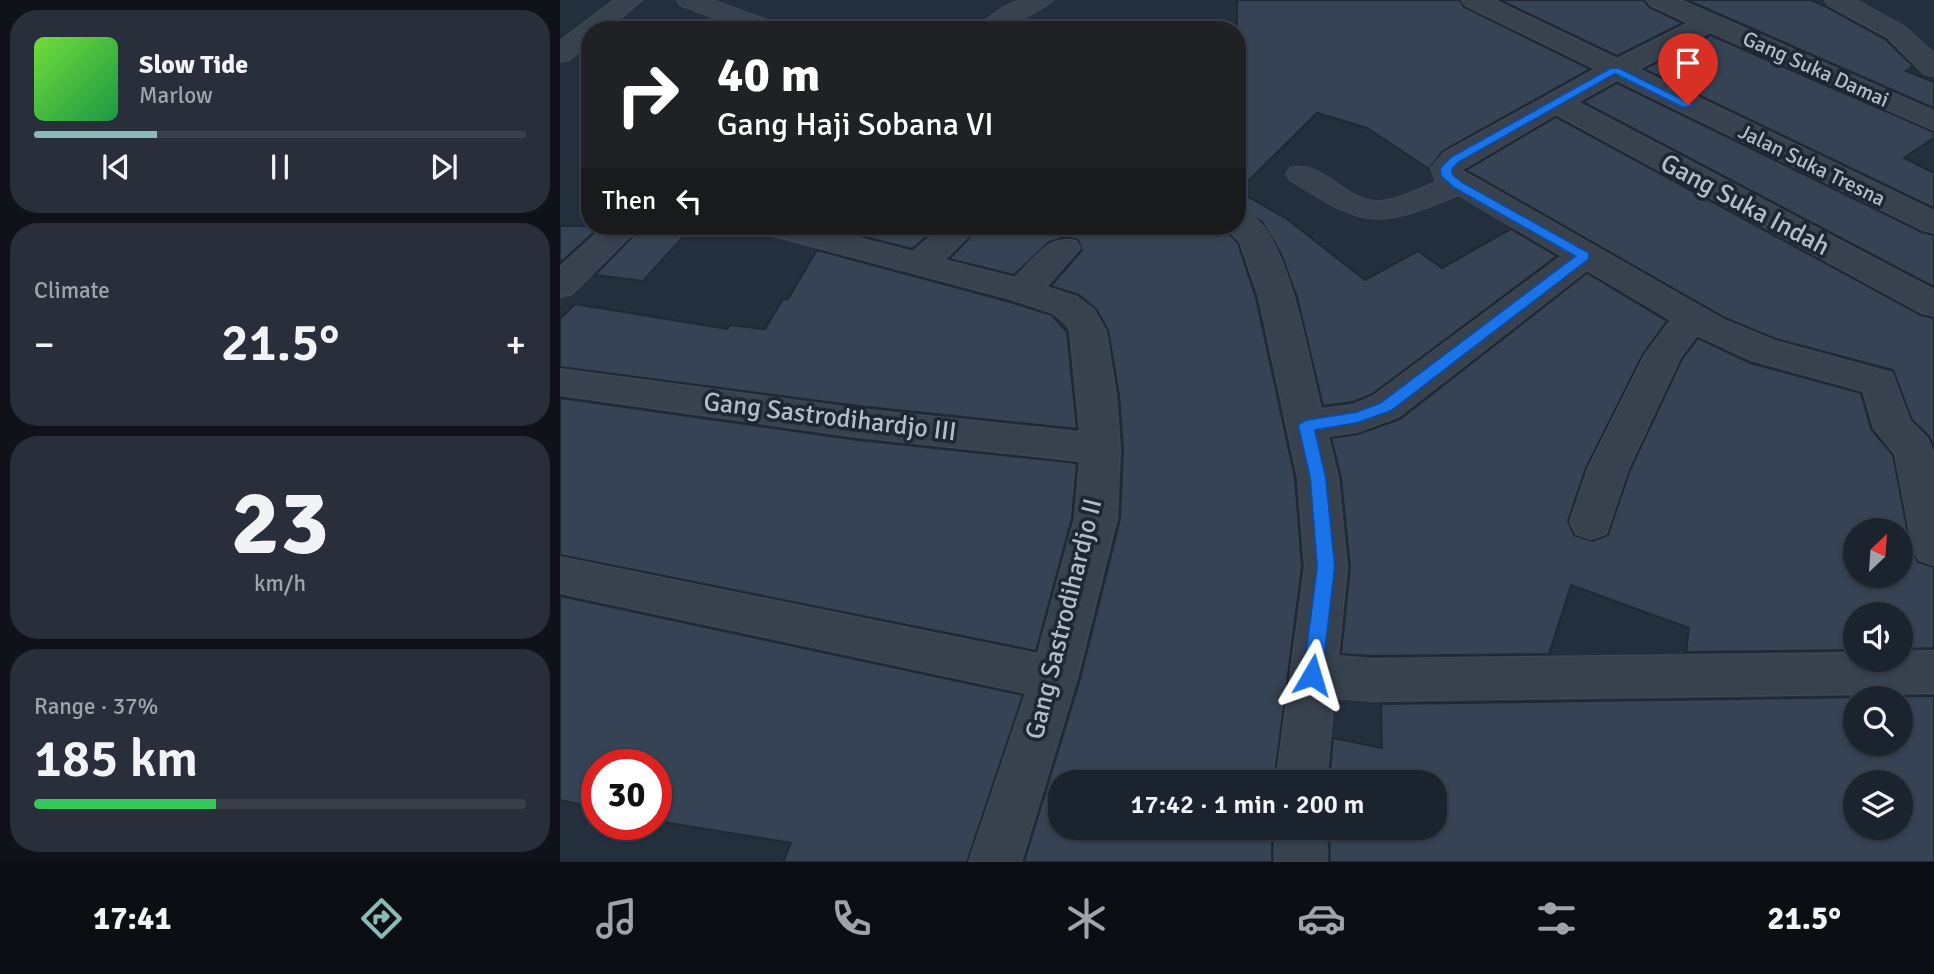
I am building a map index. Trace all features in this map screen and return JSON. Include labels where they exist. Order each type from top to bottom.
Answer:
[{"type":"street","points":[[602,21],[630,0]]},
{"type":"street","points":[[689,0],[750,21]]},
{"type":"street","points":[[743,18],[771,0]]},
{"type":"street","points":[[999,21],[1041,0]]},
{"type":"street","points":[[1474,0],[1615,70]]},
{"type":"street","name":"Gang Suka Damai","points":[[1659,0],[1934,121]]},
{"type":"street","points":[[1837,0],[1896,32],[1934,68]]},
{"type":"street","points":[[1710,22],[1615,70],[1455,159],[1446,168],[1447,176],[1693,318],[1764,351],[1879,382],[1892,428],[1913,447],[1934,548]]},
{"type":"street","points":[[560,54],[581,37]]},
{"type":"street","name":"Jalan Suka Tresna","points":[[1615,70],[1934,223]]},
{"type":"street","name":"Gang Suka Indah","points":[[1557,103],[1934,305]]},
{"type":"street","points":[[1301,174],[1355,206],[1371,210],[1393,207],[1457,184]]},
{"type":"street","points":[[1246,229],[1255,238],[1276,297],[1318,478],[1326,567],[1302,770]]},
{"type":"street","points":[[560,286],[614,235]]},
{"type":"street","name":"Gang Sastrodihardjo II","points":[[808,235],[1022,291],[1065,305],[1082,318],[1088,331],[1100,449],[1096,518],[1054,678],[995,862]]},
{"type":"street","points":[[919,264],[952,235]]},
{"type":"street","points":[[1022,291],[1064,248]]},
{"type":"street","points":[[1306,425],[1357,418],[1385,407],[1584,256]]},
{"type":"street","points":[[1591,522],[1608,469],[1663,355],[1693,318]]},
{"type":"street","name":"Gang Sastrodihardjo III","points":[[560,382],[858,423],[1100,449]]},
{"type":"street","points":[[560,575],[1054,678]]},
{"type":"street","points":[[1312,675],[1372,680],[1934,672]]},
{"type":"street","points":[[1301,840],[1301,862]]},
{"type":"building","points":[[1237,0],[1460,0],[1464,7],[1590,69],[1443,151],[1429,169],[1367,128],[1317,113],[1246,183],[1246,21],[1237,21]]},
{"type":"building","points":[[1500,0],[1644,0],[1649,7],[1683,23],[1617,56]]},
{"type":"building","points":[[1687,0],[1811,0],[1825,6],[1885,39],[1913,66],[1906,71],[1934,82],[1934,108]]},
{"type":"building","points":[[1710,35],[1934,132],[1934,138],[1904,158],[1934,173],[1934,208],[1644,69]]},
{"type":"building","points":[[1617,83],[1922,232],[1934,235],[1934,287],[1583,102]]},
{"type":"building","points":[[1556,117],[1921,315],[1934,318],[1934,448],[1929,436],[1912,420],[1893,370],[1776,339],[1725,318],[1466,170]]},
{"type":"building","points":[[1246,196],[1287,219],[1365,280],[1418,251],[1442,268],[1511,229],[1557,256],[1371,395],[1352,402],[1323,406],[1297,297],[1281,254],[1262,222],[1246,213]]},
{"type":"building","points":[[560,226],[581,226],[581,235],[591,235],[560,263]]},
{"type":"building","points":[[634,235],[685,235],[643,281],[595,275]]},
{"type":"building","points":[[857,235],[928,235],[912,249]]},
{"type":"building","points":[[972,235],[1230,235],[1238,243],[1256,298],[1295,478],[1302,567],[1276,770],[1052,770],[1080,679],[1120,519],[1123,449],[1119,395],[1108,330],[1096,309],[1079,295],[1051,286],[1082,250],[1078,240],[1066,237],[1049,242],[1014,275],[949,259]]},
{"type":"building","points":[[817,250],[1052,315],[1067,332],[1077,429],[858,406],[560,367],[560,319],[575,304],[727,329],[730,325],[765,329],[783,299],[788,299]]},
{"type":"building","points":[[1587,273],[1667,321],[1643,354],[1586,468],[1568,521],[1574,535],[1592,541],[1608,535],[1630,470],[1682,359],[1698,338],[1750,363],[1861,393],[1871,429],[1893,455],[1905,518],[1843,518],[1843,588],[1913,588],[1913,553],[1918,562],[1934,567],[1934,648],[1913,649],[1913,602],[1843,602],[1843,650],[1686,652],[1689,628],[1571,585],[1549,654],[1341,654],[1350,567],[1341,478],[1331,438],[1358,434],[1400,419]]},
{"type":"building","points":[[560,398],[858,440],[1077,463],[1072,518],[1036,651],[560,555]]},
{"type":"building","points":[[560,596],[1023,695],[967,862],[783,862],[791,843],[672,824],[672,749],[581,749],[581,805],[560,800]]},
{"type":"building","points":[[1913,696],[1934,696],[1934,862],[1330,862],[1329,840],[1447,840],[1447,770],[1330,770],[1333,738],[1382,748],[1381,704],[1843,697],[1843,756],[1913,756]]},
{"type":"building","points":[[1048,784],[1048,840],[1272,840],[1272,862],[1024,862]]},
{"type":"route","points":[[1312,675],[1326,567],[1318,478],[1306,425],[1357,418],[1385,407],[1584,256],[1457,184],[1447,176],[1446,168],[1455,159],[1615,70],[1688,105]]}]
